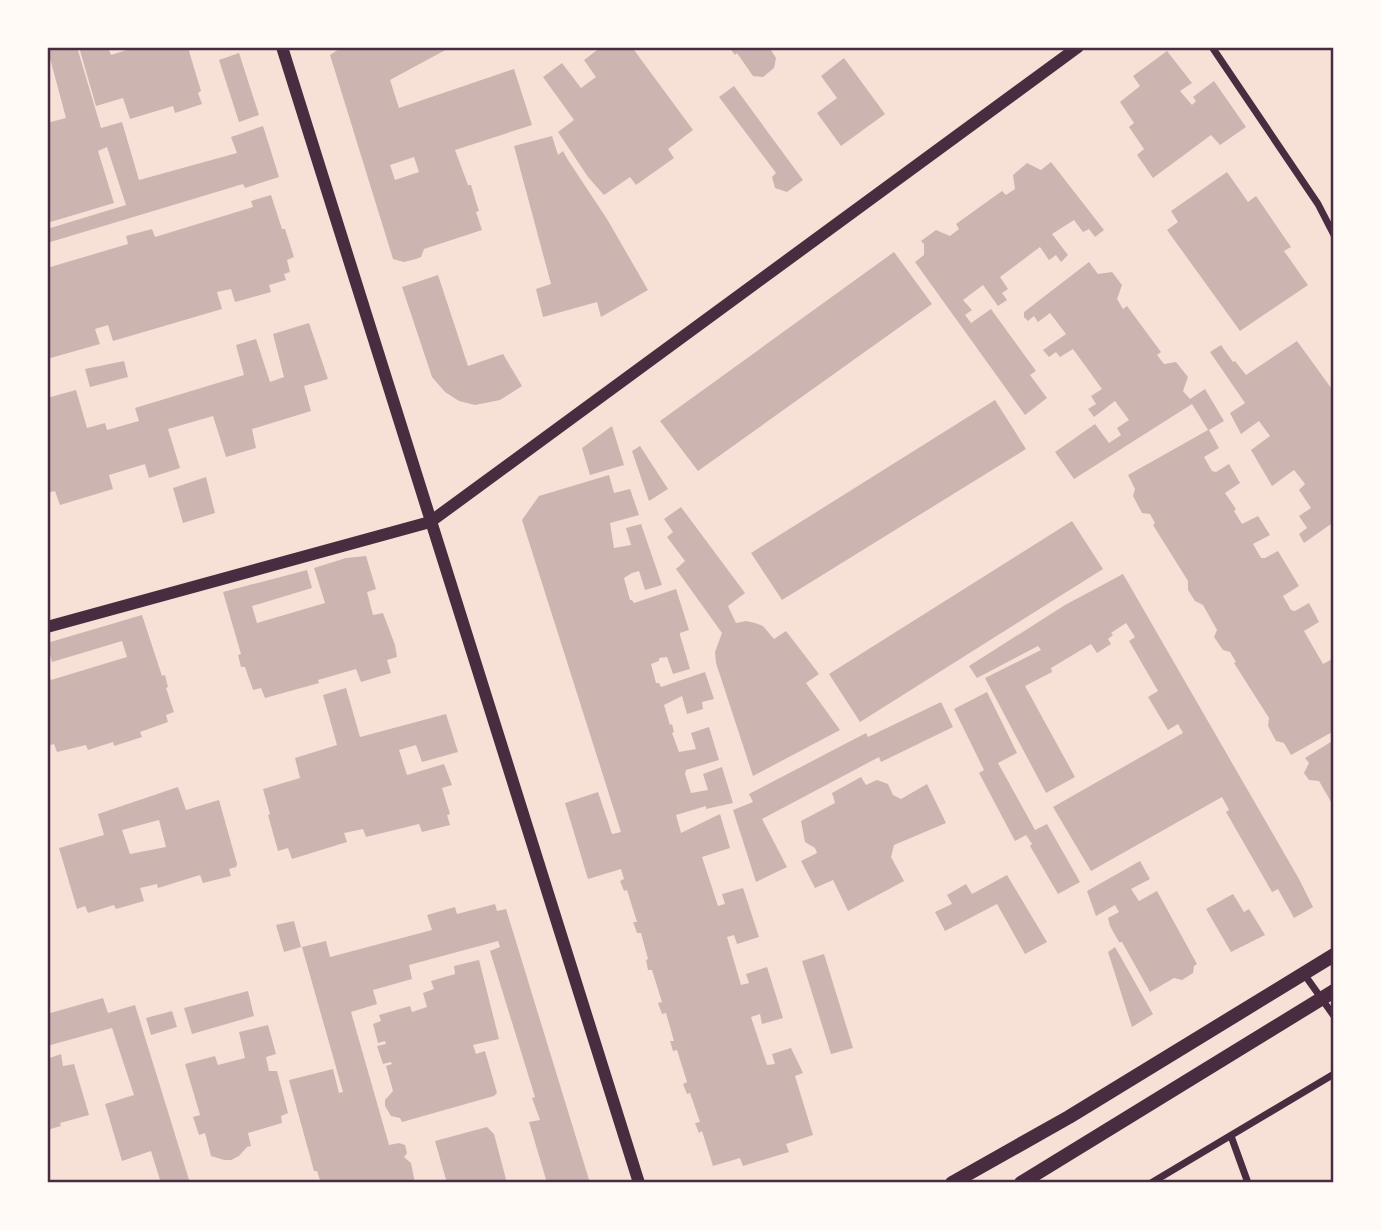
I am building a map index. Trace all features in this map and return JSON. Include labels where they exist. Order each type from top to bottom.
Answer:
[{"type":"main road","points":[[952,1183],[1069,1117],[1334,955]]},
{"type":"main road","points":[[1021,1183],[1327,995]]},
{"type":"street","points":[[282,47],[639,1183]]},
{"type":"street","points":[[47,626],[430,522],[1079,47]]},
{"type":"street","points":[[1212,47],[1318,204],[1334,235]]},
{"type":"street","points":[[1304,974],[1327,995],[1334,1016]]},
{"type":"street","points":[[1151,1183],[1334,1074]]},
{"type":"street","points":[[1231,1136],[1248,1183]]},
{"type":"building","points":[[47,47],[77,47],[101,128],[122,122],[139,180],[237,153],[231,137],[263,126],[279,177],[245,188],[243,184],[47,243],[47,229],[126,205],[107,147],[98,151],[114,203],[47,223],[47,123],[66,118]]},
{"type":"building","points":[[79,47],[108,47],[111,55],[136,47],[192,47],[189,51],[201,91],[198,93],[202,104],[175,113],[173,106],[130,119],[123,98],[96,106]]},
{"type":"building","points":[[342,47],[451,47],[390,80],[399,108],[514,69],[532,125],[455,150],[468,185],[471,185],[482,230],[424,249],[421,257],[416,259],[404,262],[393,259],[330,55]],"holes":[[[414,157],[419,172],[395,180],[390,165]]]},
{"type":"building","points":[[601,47],[630,47],[634,50],[693,130],[668,149],[674,158],[636,185],[630,177],[604,195],[588,177],[558,132],[574,120],[543,77],[562,63],[581,88],[596,77],[584,60]]},
{"type":"building","points":[[729,47],[769,47],[776,58],[774,68],[763,77],[753,76],[737,53],[735,55]]},
{"type":"building","points":[[1167,51],[1192,83],[1180,91],[1192,105],[1196,101],[1193,97],[1214,81],[1246,127],[1220,145],[1211,135],[1153,178],[1137,155],[1144,149],[1129,127],[1134,123],[1120,102],[1140,86],[1133,76]]},
{"type":"building","points":[[239,53],[259,115],[239,122],[219,60]]},
{"type":"building","points":[[844,58],[885,114],[841,146],[817,113],[837,98],[821,76]]},
{"type":"building","points":[[734,86],[803,180],[787,192],[775,188],[772,177],[776,173],[719,97]]},
{"type":"building","points":[[552,136],[558,155],[563,151],[648,290],[601,317],[597,302],[543,317],[536,289],[551,284],[514,146]]},
{"type":"building","points":[[1051,162],[1104,230],[1095,237],[1089,229],[1083,232],[1074,220],[1052,234],[1068,255],[1061,262],[1056,255],[1049,260],[1040,247],[1000,277],[1008,289],[1002,293],[1007,300],[998,306],[983,285],[963,300],[972,310],[965,315],[971,323],[991,309],[1036,371],[1030,375],[1047,398],[1025,415],[915,262],[924,255],[924,244],[921,241],[936,230],[950,236],[959,229],[956,224],[1002,191],[1006,195],[1015,189],[1013,175],[1027,163],[1041,170]]},
{"type":"building","points":[[1227,172],[1248,202],[1256,196],[1291,247],[1284,251],[1308,285],[1240,331],[1167,230],[1178,222],[1171,211]]},
{"type":"building","points":[[271,195],[294,257],[287,260],[290,272],[284,274],[286,280],[269,285],[271,292],[235,302],[231,289],[217,292],[222,309],[113,341],[108,325],[95,329],[100,344],[47,359],[47,268],[128,244],[126,236],[152,229],[155,237],[253,207],[251,201]]},
{"type":"building","points":[[894,252],[932,304],[698,471],[660,421]]},
{"type":"building","points":[[1089,262],[1098,274],[1112,272],[1122,285],[1117,299],[1123,309],[1127,306],[1161,352],[1157,355],[1164,364],[1176,362],[1188,377],[1183,391],[1190,399],[1205,389],[1224,421],[1209,430],[1219,448],[1204,457],[1212,471],[1216,472],[1229,464],[1240,483],[1225,493],[1236,509],[1234,511],[1242,524],[1258,516],[1270,535],[1253,544],[1261,558],[1278,551],[1299,586],[1283,596],[1291,610],[1295,611],[1309,603],[1319,622],[1304,631],[1323,664],[1334,658],[1334,731],[1291,755],[1284,743],[1276,741],[1268,726],[1269,718],[1234,663],[1236,662],[1230,652],[1223,650],[1214,637],[1217,630],[1203,605],[1195,601],[1188,590],[1188,581],[1153,525],[1155,523],[1150,514],[1142,513],[1133,496],[1135,489],[1128,475],[1208,430],[1192,404],[1074,479],[1055,452],[1095,424],[1109,443],[1121,435],[1117,428],[1129,420],[1115,401],[1094,417],[1088,409],[1096,404],[1091,396],[1102,389],[1073,349],[1060,357],[1056,352],[1049,357],[1043,350],[1066,334],[1050,313],[1038,322],[1034,316],[1028,321],[1024,317],[1024,312]]},
{"type":"building","points":[[438,275],[468,366],[503,354],[522,386],[500,400],[475,405],[459,401],[445,392],[432,377],[402,287]]},
{"type":"building","points":[[309,323],[328,379],[304,386],[311,411],[252,429],[256,448],[226,457],[213,416],[168,429],[180,468],[149,478],[145,464],[109,475],[113,489],[60,505],[55,491],[47,493],[47,438],[50,438],[47,429],[47,398],[76,390],[87,428],[105,423],[107,430],[139,421],[135,408],[244,375],[236,345],[256,339],[270,382],[284,377],[273,334]]},
{"type":"building","points":[[1297,341],[1334,392],[1334,528],[1331,524],[1304,543],[1299,534],[1307,528],[1299,516],[1311,508],[1299,490],[1305,484],[1294,470],[1272,486],[1251,450],[1270,436],[1259,421],[1241,434],[1230,413],[1245,403],[1210,352],[1221,345],[1246,375]]},
{"type":"building","points":[[124,361],[128,377],[90,387],[85,369]]},
{"type":"building","points":[[995,400],[1026,449],[782,600],[751,553]]},
{"type":"building","points":[[612,426],[624,465],[590,475],[582,448]]},
{"type":"building","points":[[640,446],[668,489],[649,501],[632,451]]},
{"type":"building","points":[[609,475],[614,493],[630,489],[639,515],[610,523],[614,548],[631,545],[626,528],[641,524],[662,585],[645,590],[639,571],[632,573],[624,578],[630,600],[634,603],[676,589],[689,630],[680,635],[690,669],[673,674],[667,657],[659,658],[659,661],[651,664],[656,683],[661,687],[705,672],[714,699],[702,702],[703,709],[687,714],[682,696],[664,705],[679,752],[696,749],[691,733],[709,727],[719,760],[686,770],[691,793],[708,790],[703,774],[722,767],[733,803],[706,809],[706,806],[676,815],[681,833],[720,814],[730,848],[702,857],[718,906],[725,904],[722,894],[743,888],[759,937],[737,944],[734,935],[727,937],[741,985],[749,983],[746,974],[767,967],[783,1018],[762,1024],[760,1014],[751,1017],[767,1065],[775,1064],[772,1054],[791,1048],[803,1073],[795,1076],[813,1135],[786,1144],[789,1152],[743,1166],[740,1158],[713,1166],[702,1131],[699,1133],[695,1123],[700,1122],[690,1093],[687,1094],[683,1084],[687,1082],[677,1050],[673,1051],[670,1041],[674,1041],[666,1013],[662,1014],[658,1003],[662,1002],[652,970],[648,970],[641,933],[637,933],[633,922],[637,922],[627,890],[624,891],[620,881],[624,879],[621,869],[588,879],[565,803],[598,792],[612,834],[621,832],[522,520],[539,496]]},
{"type":"building","points":[[206,477],[215,513],[183,523],[173,488]]},
{"type":"building","points":[[681,507],[745,593],[728,606],[736,623],[746,621],[763,626],[774,639],[786,631],[819,674],[806,683],[840,730],[753,776],[716,663],[715,652],[722,633],[676,569],[685,561],[667,537],[673,532],[664,519]]},
{"type":"building","points":[[1072,521],[1103,569],[860,722],[829,674]]},
{"type":"building","points":[[366,556],[376,589],[367,592],[373,615],[383,613],[395,645],[397,657],[387,660],[391,673],[361,682],[356,669],[318,680],[319,683],[265,698],[261,688],[253,690],[245,667],[241,667],[238,655],[241,654],[223,592],[307,570],[312,588],[252,606],[257,623],[325,603],[314,568],[346,558]]},
{"type":"building","points":[[1123,574],[1313,907],[1294,918],[1278,889],[1272,892],[1226,812],[1229,810],[1222,797],[1091,871],[1053,807],[1183,733],[1178,724],[1168,730],[1148,697],[1158,691],[1129,641],[1135,637],[1126,623],[1111,633],[1113,635],[1108,639],[1111,644],[1097,653],[1091,644],[1051,668],[1052,672],[1025,686],[1075,777],[1046,793],[985,678],[1041,650],[1038,646],[977,678],[969,666],[1065,605]]},
{"type":"building","points":[[142,615],[168,687],[166,688],[174,712],[166,715],[168,722],[140,732],[142,737],[114,746],[113,742],[88,750],[86,745],[57,752],[54,744],[47,746],[47,671],[51,680],[127,657],[122,641],[52,662],[47,643]]},
{"type":"building","points":[[346,688],[360,737],[446,714],[458,752],[422,762],[416,745],[399,750],[407,775],[444,764],[452,785],[442,788],[450,814],[447,815],[450,825],[422,832],[419,824],[366,837],[363,829],[344,833],[347,842],[292,859],[288,848],[278,851],[263,789],[300,778],[295,758],[337,745],[323,695]]},
{"type":"building","points":[[987,692],[1017,753],[998,763],[1035,830],[1047,824],[1080,882],[1058,894],[1026,835],[1015,841],[979,773],[984,770],[954,709]]},
{"type":"building","points":[[941,702],[953,727],[881,762],[879,757],[762,819],[787,867],[756,882],[733,810],[753,802],[749,794],[866,733],[868,737]]},
{"type":"building","points":[[1334,740],[1334,807],[1319,781],[1309,780],[1304,773],[1309,763],[1305,758]]},
{"type":"building","points":[[861,777],[866,785],[877,780],[888,784],[893,795],[901,799],[927,784],[946,823],[894,845],[891,857],[904,881],[848,911],[833,880],[815,888],[801,861],[817,853],[815,848],[805,842],[801,821],[835,803],[832,793]]},
{"type":"building","points":[[178,787],[186,810],[219,800],[236,867],[229,869],[231,876],[203,883],[200,875],[158,888],[157,884],[140,888],[144,901],[116,909],[114,905],[88,913],[85,906],[77,909],[59,848],[104,835],[98,814]],"holes":[[[159,820],[166,847],[130,854],[122,830]]]},
{"type":"building","points":[[1140,861],[1150,879],[1131,889],[1139,901],[1157,891],[1197,964],[1193,973],[1182,980],[1174,978],[1150,992],[1110,926],[1108,918],[1119,912],[1115,905],[1096,916],[1087,891]]},
{"type":"building","points":[[1007,875],[1047,942],[1025,954],[997,904],[945,931],[935,912],[952,904],[947,895],[966,884],[972,894]]},
{"type":"building","points":[[1233,894],[1244,912],[1249,909],[1265,935],[1231,952],[1206,909]]},
{"type":"building","points":[[495,904],[497,911],[506,909],[590,1183],[547,1183],[529,1122],[540,1120],[532,1098],[535,1097],[490,951],[500,947],[498,941],[409,965],[412,979],[373,990],[377,1004],[351,1012],[389,1145],[405,1145],[407,1153],[404,1157],[411,1163],[415,1183],[321,1183],[317,1171],[314,1171],[289,1080],[333,1069],[339,1093],[343,1092],[302,947],[326,941],[330,957],[432,930],[427,915],[455,907],[457,914]]},
{"type":"building","points":[[294,921],[301,947],[284,952],[276,925]]},
{"type":"building","points":[[1115,947],[1153,1014],[1132,1027],[1108,952]]},
{"type":"building","points":[[824,954],[853,1048],[831,1054],[802,961]]},
{"type":"building","points":[[479,960],[499,1039],[473,1045],[476,1054],[485,1051],[497,1093],[402,1122],[400,1118],[391,1116],[385,1106],[385,1100],[393,1091],[386,1066],[392,1064],[383,1064],[377,1046],[386,1044],[385,1041],[378,1043],[373,1024],[381,1021],[379,1015],[410,1006],[412,1012],[427,1007],[423,993],[434,989],[431,981],[455,974],[454,966]]},
{"type":"building","points":[[248,991],[254,1016],[192,1034],[184,1008]]},
{"type":"building","points":[[103,998],[108,1013],[135,1005],[190,1183],[161,1183],[151,1151],[122,1161],[105,1104],[134,1095],[112,1028],[47,1046],[47,1014]]},
{"type":"building","points":[[172,1011],[177,1027],[151,1035],[146,1018]]},
{"type":"building","points":[[268,1025],[276,1054],[266,1057],[269,1071],[277,1071],[288,1113],[281,1116],[282,1123],[248,1133],[251,1146],[239,1156],[224,1160],[211,1156],[205,1133],[199,1135],[193,1117],[200,1115],[185,1064],[215,1056],[218,1065],[245,1058],[239,1032]]},
{"type":"building","points":[[47,1049],[50,1058],[61,1054],[63,1066],[74,1064],[89,1115],[60,1123],[61,1126],[47,1130]]},
{"type":"building","points":[[487,1127],[494,1134],[507,1183],[447,1183],[435,1141]]}]
